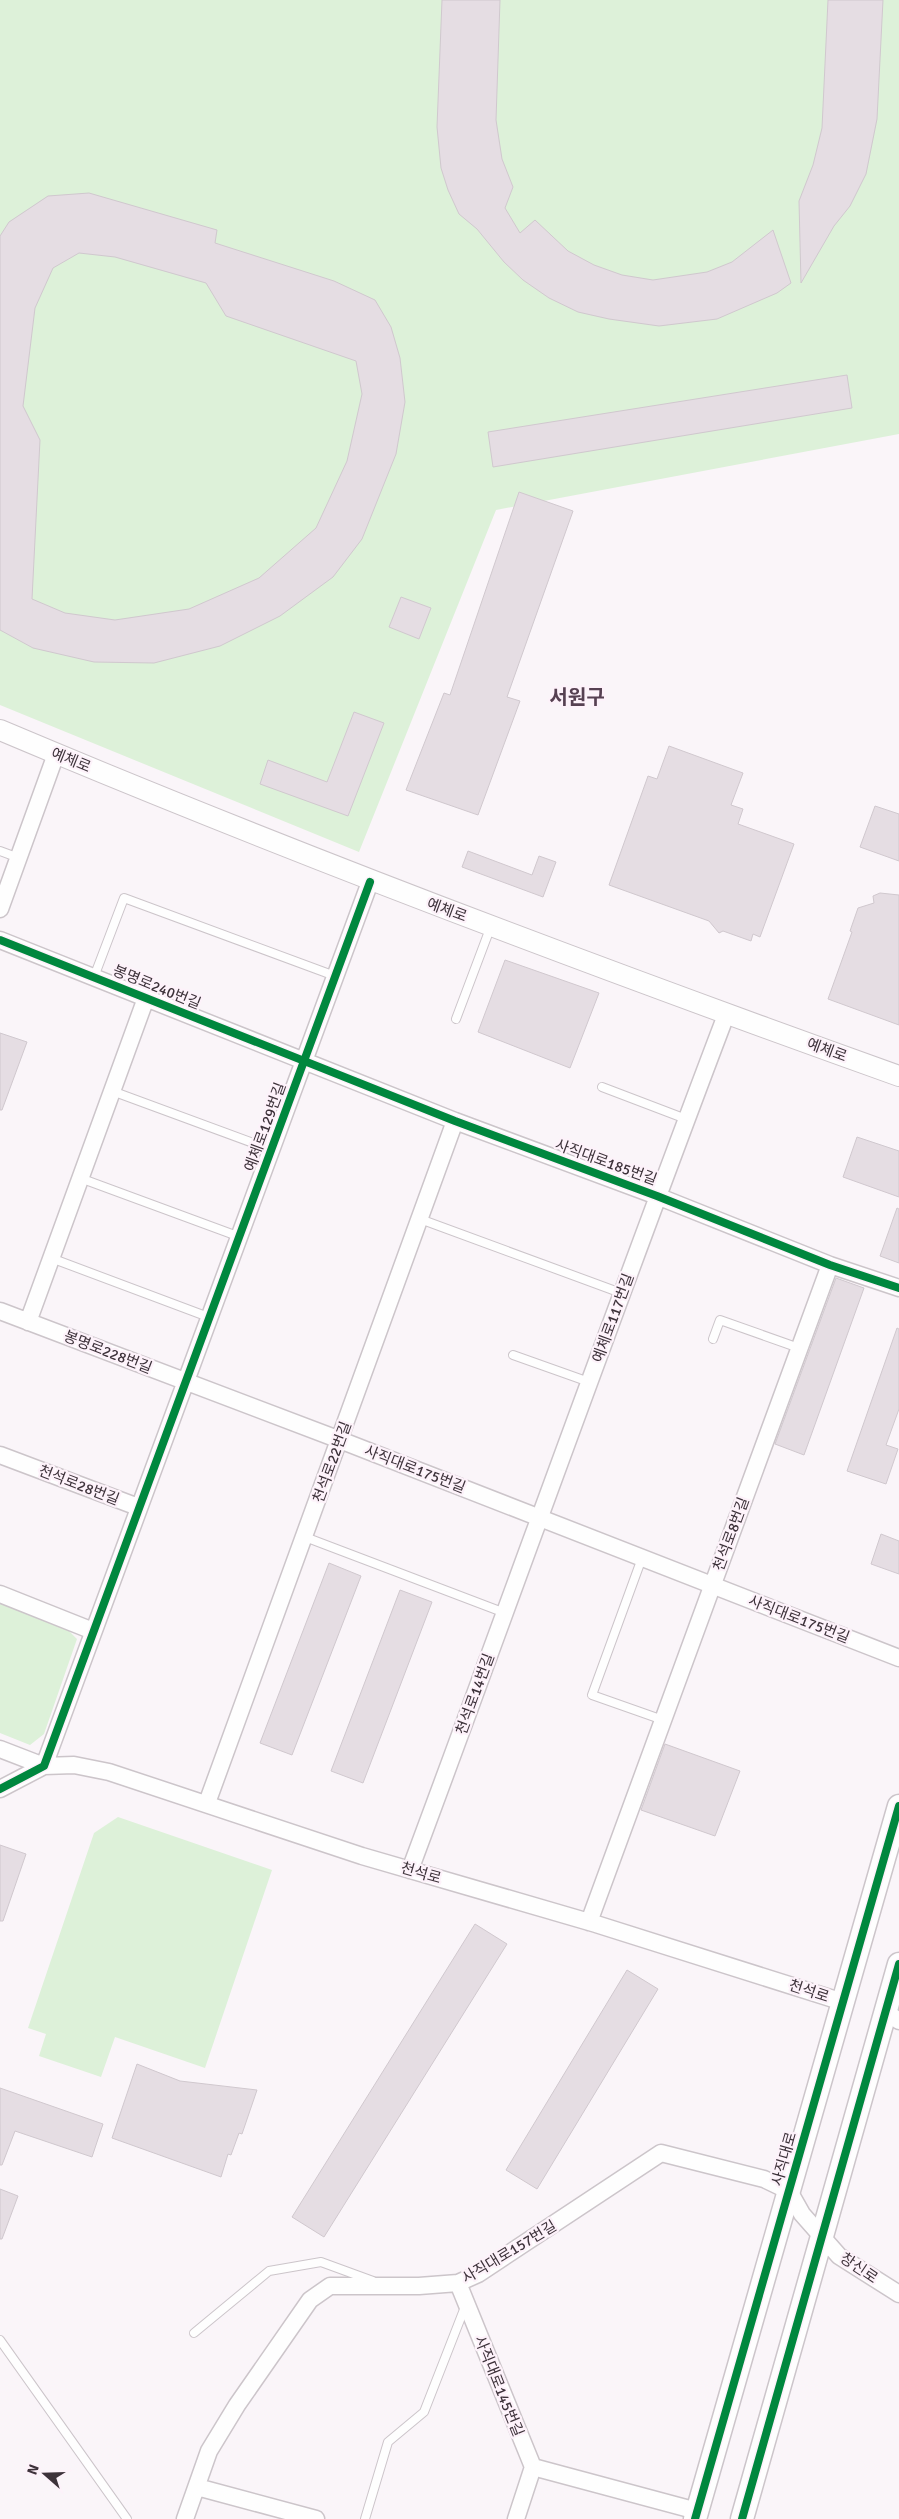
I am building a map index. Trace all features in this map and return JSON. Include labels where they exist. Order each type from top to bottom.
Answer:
[{"type":"main road","name":"사직대로","points":[[696,2515],[899,1806]]},
{"type":"main road","points":[[742,2519],[822,2238],[892,2017],[899,1964]]},
{"type":"street","name":"예체로","points":[[0,730],[370,882],[726,1015],[899,1076]]},
{"type":"street","points":[[0,908],[56,754]]},
{"type":"street","name":"예체로129번길","points":[[44,1766],[138,1507],[187,1383],[370,882]]},
{"type":"street","name":"봉명로240번길","points":[[0,940],[304,1061]]},
{"type":"street","name":"봉명로240번길","points":[[80,1178],[146,998]]},
{"type":"street","name":"예체로117번길","points":[[540,1518],[657,1196],[726,1015]]},
{"type":"street","name":"사직대로185번길","points":[[304,1061],[455,1121],[657,1196],[830,1265],[899,1288]]},
{"type":"street","name":"천석로22번길","points":[[207,1803],[455,1121]]},
{"type":"street","points":[[28,1322],[80,1178]]},
{"type":"street","name":"천석로8번길","points":[[589,1922],[830,1265]]},
{"type":"street","name":"봉명로228번길","points":[[0,1311],[187,1383]]},
{"type":"street","name":"사직대로175번길","points":[[187,1383],[340,1440],[899,1658]]},
{"type":"street","name":"천석로28번길","points":[[0,1455],[138,1507]]},
{"type":"street","name":"천석로14번길","points":[[410,1870],[540,1518]]},
{"type":"street","points":[[0,1594],[93,1631]]},
{"type":"street","name":"천석로","points":[[0,1749],[44,1766],[74,1765],[109,1772],[410,1870],[589,1922],[843,2002]]},
{"type":"street","points":[[0,1789],[44,1766]]},
{"type":"street","name":"사직대로157번길","points":[[185,2519],[209,2451],[237,2405],[310,2300],[330,2286],[458,2283],[478,2274],[661,2153],[764,2179],[789,2190]]},
{"type":"street","name":"창신로","points":[[789,2190],[802,2214],[839,2256],[899,2294]]},
{"type":"street","name":"사직대로145번길","points":[[458,2283],[533,2467]]},
{"type":"street","points":[[516,2519],[533,2467],[696,2515]]},
{"type":"street","points":[[197,2487],[316,2519]]},
{"type":"lane","points":[[0,851],[19,858]]},
{"type":"lane","name":"봉명로240번길","points":[[94,977],[124,898],[335,976]]},
{"type":"lane","points":[[456,1019],[491,926]]},
{"type":"lane","points":[[602,1087],[686,1118]]},
{"type":"lane","name":"예체로129번길","points":[[112,1091],[272,1150]]},
{"type":"lane","points":[[80,1178],[240,1238]]},
{"type":"lane","points":[[420,1219],[622,1293]]},
{"type":"lane","points":[[51,1258],[210,1318]]},
{"type":"lane","points":[[713,1339],[720,1320],[799,1348]]},
{"type":"lane","points":[[513,1355],[589,1382]]},
{"type":"lane","points":[[305,1536],[505,1613]]},
{"type":"lane","points":[[642,1558],[592,1695],[663,1720]]},
{"type":"lane","points":[[194,2333],[269,2270],[321,2262],[384,2286]]},
{"type":"lane","name":"사직대로145번길","points":[[365,2519],[388,2442],[424,2412],[466,2305]]},
{"type":"lane","points":[[0,2340],[127,2519]]},
{"type":"green space","points":[[0,0],[899,0],[899,434],[496,510],[359,852],[0,705]]},
{"type":"green space","points":[[0,1601],[65,1627],[77,1639],[44,1734],[30,1745],[0,1733]]},
{"type":"green space","points":[[118,1817],[272,1870],[205,2068],[115,2037],[101,2077],[39,2056],[46,2034],[28,2028],[94,1833]]},
{"type":"building","points":[[442,0],[500,0],[496,120],[502,159],[513,187],[505,208],[520,233],[535,220],[568,251],[594,265],[622,275],[653,280],[707,272],[732,262],[773,230],[791,283],[777,293],[717,319],[659,326],[609,319],[578,312],[549,298],[523,280],[504,262],[477,229],[459,214],[441,168],[437,127]]},
{"type":"building","points":[[828,0],[883,0],[877,119],[866,174],[850,206],[834,226],[801,283],[799,201],[813,165],[822,128]]},
{"type":"building","points":[[89,193],[217,230],[215,243],[334,281],[375,300],[391,327],[400,358],[405,402],[396,454],[362,539],[333,577],[280,616],[220,646],[154,663],[94,662],[33,648],[0,630],[0,236],[9,222],[48,196]],"holes":[[[79,253],[115,257],[206,283],[226,316],[356,361],[362,394],[347,461],[316,528],[259,578],[189,609],[115,620],[65,613],[32,599],[40,440],[23,406],[35,308],[53,268]]]},
{"type":"building","points":[[847,375],[852,408],[493,467],[488,432]]},
{"type":"building","points":[[519,492],[573,511],[507,697],[520,701],[478,815],[406,790],[444,693],[450,695]]},
{"type":"building","points":[[401,597],[431,608],[419,639],[389,627]]},
{"type":"building","points":[[354,712],[384,723],[348,816],[260,784],[268,760],[327,782]]},
{"type":"building","points":[[669,746],[743,773],[731,805],[743,809],[738,824],[794,844],[760,937],[753,934],[751,941],[723,931],[719,933],[709,921],[609,885],[648,776],[657,779]]},
{"type":"building","points":[[875,806],[899,814],[899,861],[860,847]]},
{"type":"building","points":[[468,851],[532,875],[539,856],[556,862],[543,897],[462,867]]},
{"type":"building","points":[[880,893],[899,895],[899,1025],[828,999],[852,932],[850,931],[858,908],[874,903],[873,896]]},
{"type":"building","points":[[505,960],[599,993],[570,1068],[478,1032]]},
{"type":"building","points":[[0,1033],[27,1042],[2,1110],[0,1110]]},
{"type":"building","points":[[857,1137],[899,1151],[899,1197],[843,1177]]},
{"type":"building","points":[[897,1208],[899,1209],[899,1263],[880,1256]]},
{"type":"building","points":[[836,1278],[864,1288],[804,1455],[775,1444]]},
{"type":"building","points":[[897,1328],[899,1329],[899,1409],[886,1445],[898,1449],[886,1484],[847,1471]]},
{"type":"building","points":[[881,1534],[899,1541],[899,1574],[871,1564]]},
{"type":"building","points":[[329,1563],[361,1576],[292,1755],[260,1743]]},
{"type":"building","points":[[400,1590],[432,1602],[363,1783],[331,1771]]},
{"type":"building","points":[[665,1744],[740,1771],[715,1836],[641,1810]]},
{"type":"building","points":[[0,1845],[26,1854],[3,1921],[0,1921]]},
{"type":"building","points":[[475,1924],[507,1944],[324,2237],[292,2217]]},
{"type":"building","points":[[627,1970],[658,1989],[537,2189],[506,2170]]},
{"type":"building","points":[[137,2064],[180,2081],[257,2090],[242,2134],[239,2133],[231,2155],[228,2154],[221,2177],[112,2138]]},
{"type":"building","points":[[0,2088],[103,2124],[92,2157],[15,2131],[2,2165],[0,2165]]},
{"type":"building","points":[[0,2189],[18,2196],[2,2239],[0,2239]]},
{"type":"cycle path","points":[[0,1789],[44,1766],[370,882]]},
{"type":"cycle path","points":[[0,940],[455,1121],[657,1196],[830,1265],[899,1288]]},
{"type":"cycle path","points":[[695,2519],[899,1806]]},
{"type":"cycle path","points":[[742,2519],[899,1964]]},
{"type":"district","name":"서원구","points":[[577,697]]}]
